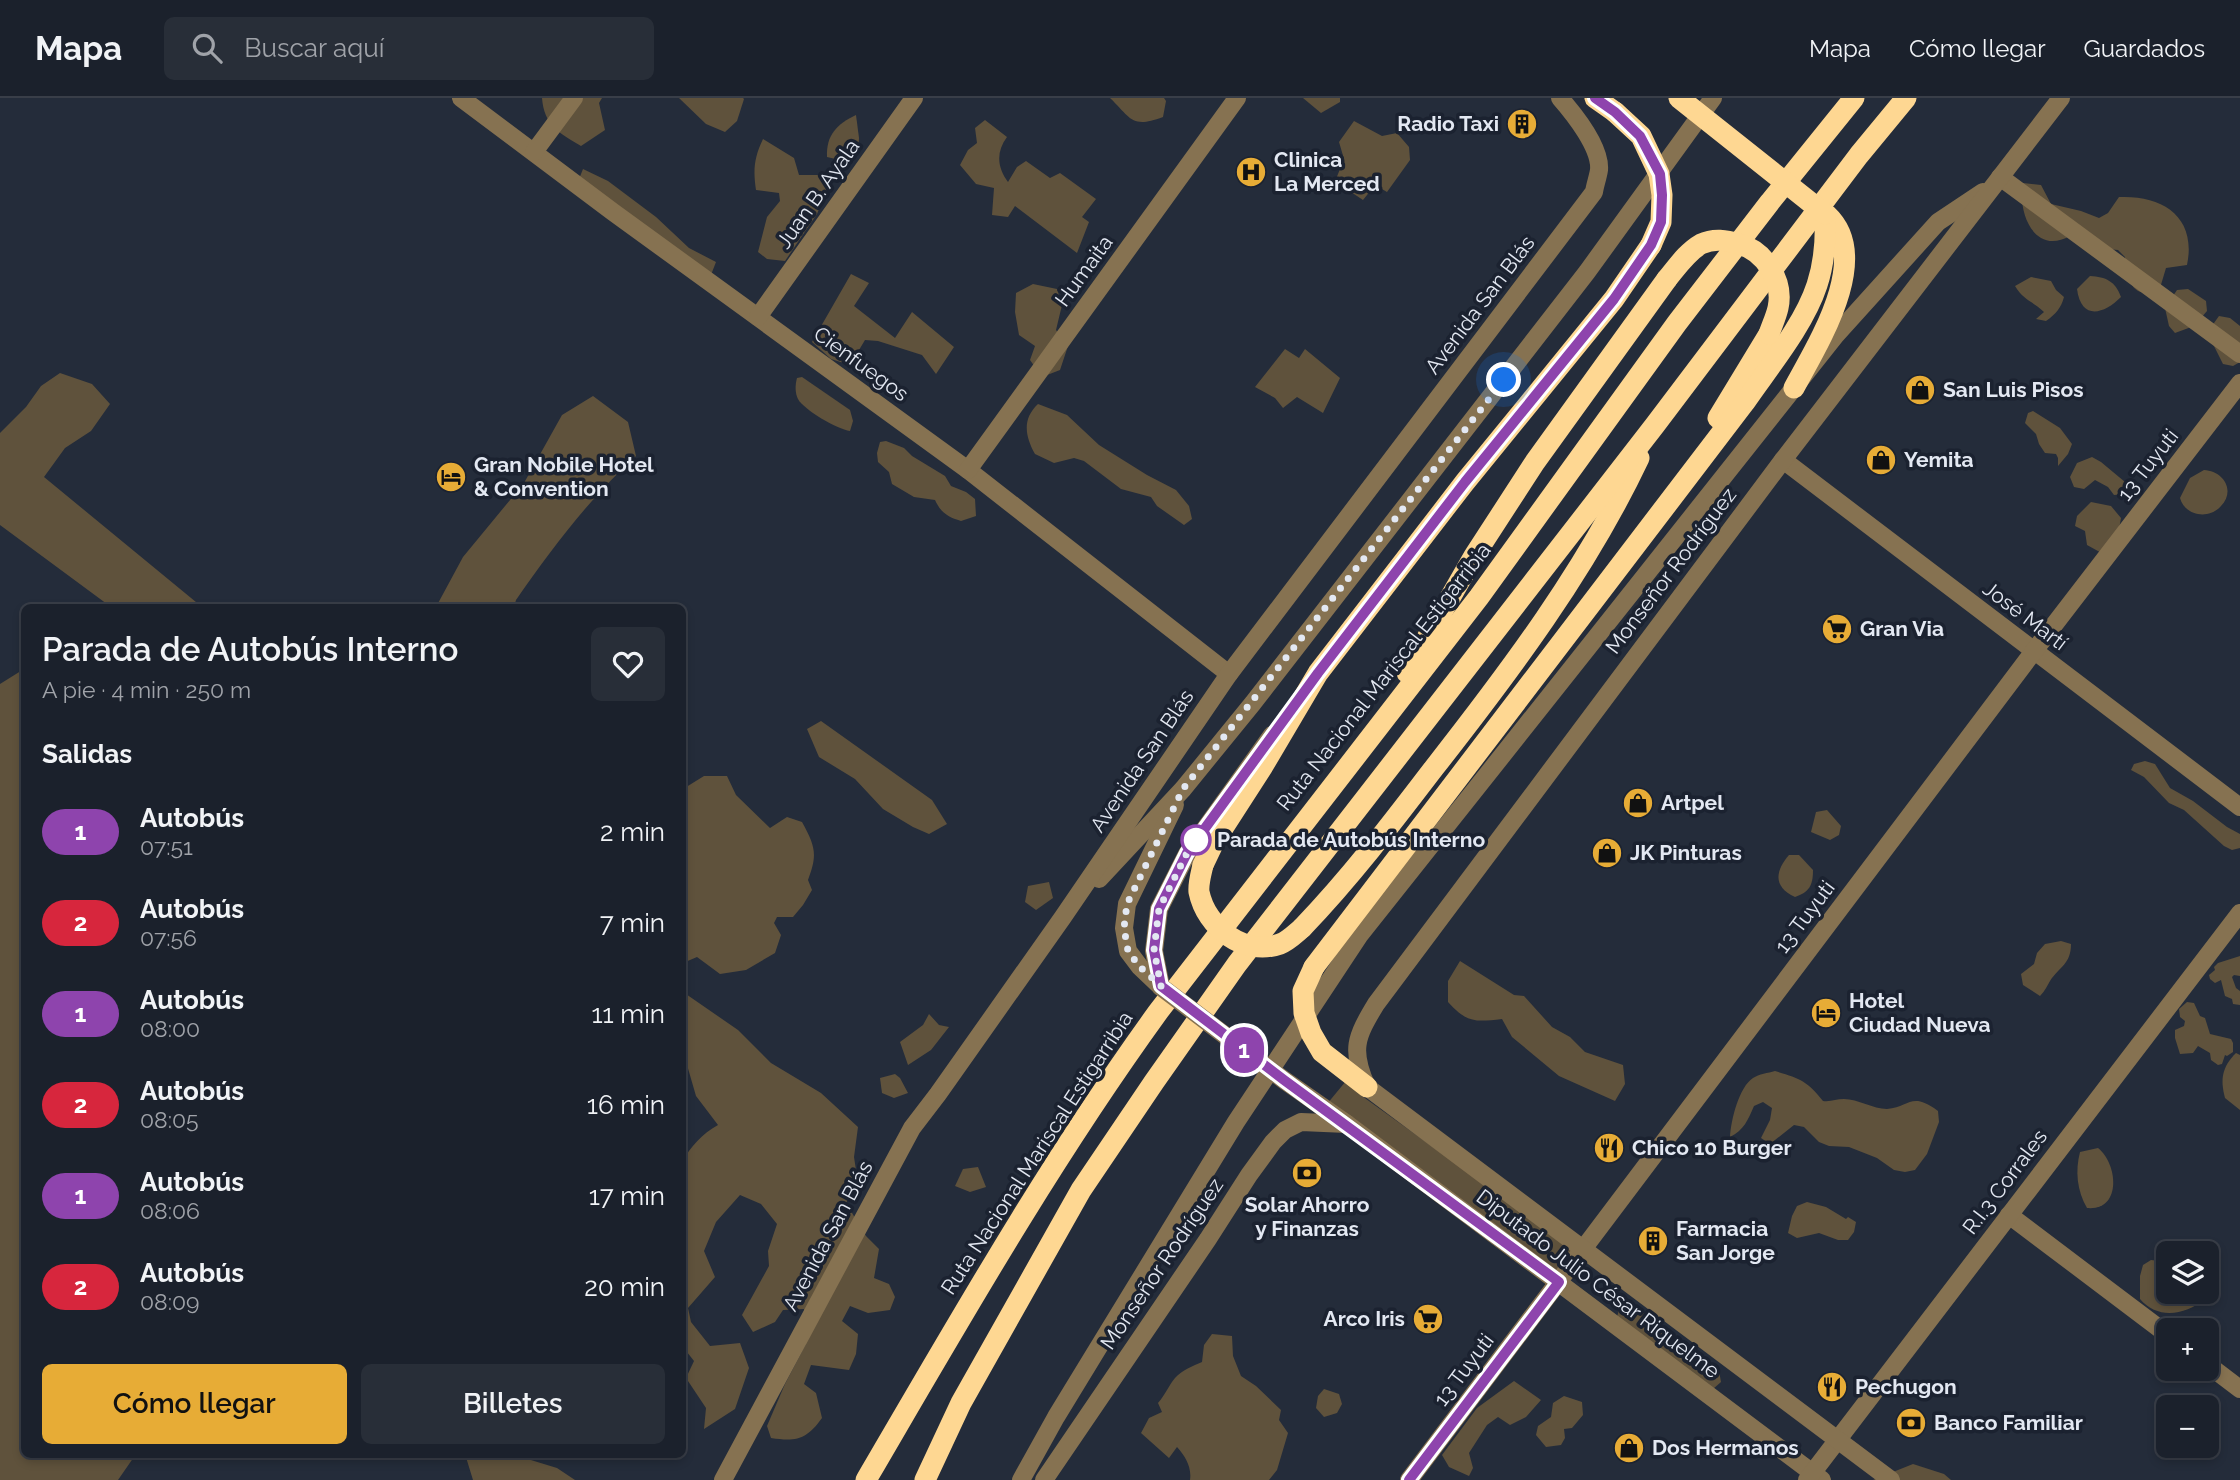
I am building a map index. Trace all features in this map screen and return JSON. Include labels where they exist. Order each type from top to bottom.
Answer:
[{"type":"highway","points":[[1595,98],[1615,112],[1640,136],[1660,174],[1661,222],[1651,245],[1614,299],[1465,482],[1318,673],[1214,842],[1202,865],[1198,890],[1206,912],[1229,938],[1258,947],[1281,943],[1302,928],[1338,891],[1521,653],[1617,505],[1655,425]]},
{"type":"highway","points":[[1679,98],[1836,224],[1846,257],[1840,292],[1828,324],[1794,388]]},
{"type":"highway","name":"Ruta Nacional Mariscal Estigarribia","points":[[866,1480],[1035,1194],[1119,1065],[1479,597],[1677,323],[1854,98]]},
{"type":"highway","points":[[925,1480],[961,1404],[1081,1190],[1237,964],[1655,425],[1859,155],[1906,98]]},
{"type":"highway","points":[[1367,1087],[1322,1052],[1311,1033],[1304,1013],[1303,991],[1314,967],[1745,402],[1793,334],[1818,285],[1826,229],[1825,214]]},
{"type":"highway","points":[[1377,727],[1431,629],[1535,461],[1687,254],[1702,244],[1721,239],[1749,247],[1768,263],[1776,280],[1779,306],[1769,334],[1675,492]]},
{"type":"street","name":"Cienfuegos","points":[[461,98],[968,470],[1229,674]]},
{"type":"street","points":[[534,152],[574,98]]},
{"type":"street","name":"Juan B. Ayala","points":[[758,317],[914,98]]},
{"type":"street","name":"Humaita","points":[[968,470],[1237,98]]},
{"type":"street","name":"Avenida San Blás","points":[[723,1480],[912,1128],[1063,917],[1229,674],[1594,192],[1599,167],[1591,142],[1572,110],[1560,98]]},
{"type":"street","points":[[1063,917],[1183,789],[1253,703],[1587,272],[1713,98]]},
{"type":"street","name":"Monseñor Rodríguez","points":[[1367,1087],[1357,1062],[1356,1042],[1376,1004],[1783,460],[2062,98]]},
{"type":"street","points":[[1021,1480],[1056,1416],[1229,1134],[1359,936],[1836,335],[1938,222],[1996,182],[2240,354]]},
{"type":"street","name":"13 Tuyuti","points":[[1409,1480],[2034,651],[2240,383]]},
{"type":"street","name":"José Martí","points":[[1783,460],[2240,807]]},
{"type":"street","points":[[1161,986],[1154,950],[1159,909],[1187,853],[1318,673]]},
{"type":"street","name":"Diputado Julio César Riquelme","points":[[1183,789],[1127,904],[1124,928],[1128,951],[1140,967],[1161,986],[1559,1282],[1814,1478]]},
{"type":"street","name":"R.I.3 Corrales","points":[[1814,1478],[1838,1440],[2240,913]]},
{"type":"street","name":"Diputado Julio César Riquelme","points":[[1367,1087],[1891,1480]]},
{"type":"street","name":"Monseñor Rodríguez","points":[[1044,1480],[1273,1142],[1285,1130],[1301,1122],[1347,1124]]},
{"type":"street","points":[[2009,1215],[2156,1326]]},
{"type":"street","points":[[2219,1373],[2240,1389]]},
{"type":"shaded area","points":[[542,98],[602,98],[599,103],[605,130],[581,146],[549,122]]},
{"type":"shaded area","points":[[679,98],[744,99],[737,121],[725,132],[706,124]]},
{"type":"shaded area","points":[[1110,98],[1164,98],[1166,101],[1163,117],[1144,122],[1132,120]]},
{"type":"shaded area","points":[[1303,98],[1340,98],[1340,102],[1321,113]]},
{"type":"shaded area","points":[[856,115],[858,154],[840,160],[827,157],[828,142],[834,131]]},
{"type":"shaded area","points":[[985,120],[1007,137],[999,160],[1008,182],[1017,167],[1026,161],[1050,178],[1060,173],[1096,199],[1082,217],[1089,222],[1077,253],[1015,206],[1008,217],[992,215],[994,188],[976,184],[960,165],[968,150],[977,143],[975,128]]},
{"type":"shaded area","points":[[1354,121],[1382,136],[1397,133],[1409,147],[1410,160],[1387,192],[1375,185],[1363,200],[1336,179],[1344,159],[1339,142]]},
{"type":"shaded area","points":[[763,139],[794,158],[799,175],[818,175],[828,187],[817,214],[785,261],[767,259],[758,252],[767,217],[780,201],[779,193],[756,190],[755,164]]},
{"type":"shaded area","points":[[583,169],[608,181],[656,217],[689,248],[716,262],[709,280],[577,184]]},
{"type":"shaded area","points":[[2023,183],[2041,185],[2051,204],[2099,218],[2108,213],[2119,197],[2135,197],[2162,205],[2173,212],[2187,234],[2187,265],[2166,268],[2160,288],[2151,292],[2137,290],[2127,273],[2125,257],[2118,250],[2097,248],[2070,236],[2057,241],[2038,236],[2026,218]]},
{"type":"shaded area","points":[[851,274],[869,283],[854,306],[895,338],[912,312],[954,347],[936,374],[922,355],[878,341],[865,340],[850,365],[831,359],[812,342]]},
{"type":"shaded area","points":[[2090,276],[2109,281],[2121,297],[2100,311],[2088,310],[2079,299],[2077,289]]},
{"type":"shaded area","points":[[2031,277],[2051,281],[2064,297],[2058,310],[2046,321],[2036,319],[2044,312],[2015,286]]},
{"type":"shaded area","points":[[1033,284],[1057,289],[1062,305],[1056,330],[1068,346],[1060,370],[1042,377],[1030,360],[1035,346],[1019,335],[1015,312],[1016,293]]},
{"type":"shaded area","points":[[2188,289],[2206,301],[2207,311],[2194,326],[2175,333],[2169,326],[2165,308],[2177,290]]},
{"type":"shaded area","points":[[2219,316],[2230,318],[2240,326],[2240,362],[2233,366],[2223,364],[2213,344],[2204,337]]},
{"type":"shaded area","points":[[1285,349],[1299,358],[1305,349],[1340,378],[1323,413],[1297,397],[1283,408],[1275,398],[1255,387]]},
{"type":"shaded area","points":[[60,373],[92,384],[110,404],[91,431],[65,448],[44,477],[198,604],[107,604],[0,525],[0,433],[26,407],[41,386]]},
{"type":"shaded area","points":[[802,377],[850,410],[853,421],[850,431],[821,418],[801,403],[797,397],[796,386],[797,378]]},
{"type":"shaded area","points":[[593,396],[628,422],[636,456],[602,489],[557,543],[515,604],[438,604],[463,557],[524,483],[562,415]]},
{"type":"shaded area","points":[[1038,404],[1067,415],[1099,445],[1176,490],[1189,506],[1192,519],[1184,525],[1157,506],[1151,497],[1121,489],[1084,461],[1074,458],[1054,463],[1035,454],[1029,441],[1027,422]]},
{"type":"shaded area","points":[[2033,411],[2060,428],[2072,444],[2058,466],[2056,454],[2045,453],[2036,434],[2025,423],[2028,413]]},
{"type":"shaded area","points":[[886,441],[904,448],[945,476],[951,486],[975,499],[976,516],[961,521],[942,511],[935,500],[914,497],[892,484],[889,472],[878,462],[880,442]]},
{"type":"shaded area","points":[[2092,457],[2125,482],[2121,493],[2114,495],[2108,487],[2095,480],[2084,489],[2074,487],[2070,477],[2077,463]]},
{"type":"shaded area","points":[[2204,470],[2222,478],[2227,494],[2216,510],[2198,514],[2187,509],[2180,498],[2190,478]]},
{"type":"shaded area","points":[[2091,502],[2111,506],[2121,518],[2107,556],[2087,545],[2085,531],[2075,526],[2077,516]]},
{"type":"shaded area","points":[[21,671],[21,1458],[133,1458],[118,1480],[0,1480],[0,684]]},
{"type":"shaded area","points":[[821,721],[932,800],[947,824],[929,834],[913,827],[883,809],[855,779],[819,757],[807,729]]},
{"type":"shaded area","points":[[2145,761],[2155,764],[2170,788],[2240,834],[2240,848],[2232,850],[2224,846],[2184,810],[2169,803],[2144,777],[2131,770],[2134,764]]},
{"type":"shaded area","points":[[704,776],[727,776],[736,795],[770,828],[787,817],[802,822],[814,850],[808,880],[812,890],[793,917],[777,917],[774,923],[781,935],[775,953],[746,970],[720,974],[697,957],[686,962],[686,787]]},
{"type":"shaded area","points":[[1827,810],[1841,826],[1839,835],[1830,840],[1811,832],[1816,812]]},
{"type":"shaded area","points":[[1789,855],[1799,855],[1813,870],[1809,888],[1795,897],[1783,888],[1778,878]]},
{"type":"shaded area","points":[[1049,882],[1053,898],[1036,910],[1025,902],[1028,886]]},
{"type":"shaded area","points":[[2061,941],[2071,944],[2071,951],[2040,996],[2023,985],[2021,974],[2034,964],[2037,953],[2045,944]]},
{"type":"shaded area","points":[[2240,956],[2240,976],[2232,977],[2240,991],[2240,1005],[2233,1004],[2232,999],[2225,996],[2221,980],[2215,983],[2209,975],[2218,963]]},
{"type":"shaded area","points":[[1460,961],[1514,995],[1524,996],[1552,1027],[1570,1037],[1585,1052],[1623,1065],[1625,1084],[1615,1101],[1559,1076],[1512,1037],[1502,1019],[1472,1020],[1455,1009],[1448,1002],[1448,981]]},
{"type":"shaded area","points":[[686,994],[738,1030],[771,1063],[821,1093],[858,1127],[854,1157],[858,1183],[846,1203],[866,1236],[879,1249],[874,1278],[889,1284],[895,1297],[890,1310],[868,1313],[850,1306],[842,1321],[858,1334],[856,1354],[849,1370],[811,1365],[804,1384],[816,1393],[822,1418],[806,1435],[795,1439],[771,1438],[767,1426],[806,1344],[804,1309],[783,1310],[775,1322],[753,1332],[742,1315],[769,1266],[768,1251],[777,1224],[761,1204],[740,1195],[716,1222],[704,1251],[715,1277],[688,1308],[691,1322],[710,1346],[740,1343],[749,1368],[735,1409],[704,1429],[706,1408],[686,1378],[694,1361],[686,1351],[686,1156],[697,1141],[718,1125],[696,1096],[687,1065]]},
{"type":"shaded area","points":[[2187,1002],[2194,1003],[2200,1016],[2205,1018],[2210,1034],[2231,1039],[2233,1052],[2225,1055],[2222,1064],[2218,1065],[2211,1060],[2210,1053],[2198,1046],[2193,1053],[2180,1054],[2175,1030],[2184,1026],[2185,1021],[2180,1017],[2179,1009]]},
{"type":"shaded area","points":[[929,1014],[939,1025],[949,1027],[931,1050],[908,1065],[900,1042],[923,1025]]},
{"type":"shaded area","points":[[2236,1053],[2240,1055],[2240,1110],[2225,1098],[2223,1085],[2225,1068]]},
{"type":"shaded area","points":[[1775,1071],[1802,1081],[1823,1101],[1849,1099],[1887,1109],[1916,1101],[1929,1105],[1938,1111],[1939,1122],[1927,1154],[1915,1170],[1894,1170],[1877,1158],[1849,1147],[1829,1146],[1819,1142],[1804,1127],[1794,1125],[1770,1144],[1761,1138],[1770,1120],[1772,1108],[1763,1102],[1754,1106],[1742,1128],[1730,1137],[1734,1113],[1748,1082]]},
{"type":"shaded area","points":[[895,1074],[908,1093],[894,1098],[882,1093],[880,1078]]},
{"type":"shaded area","points":[[1346,1081],[1362,1096],[1576,1250],[1559,1274],[1327,1104]]},
{"type":"shaded area","points":[[2098,1148],[2110,1165],[2113,1185],[2106,1202],[2098,1207],[2087,1208],[2079,1188],[2078,1159],[2080,1152]]},
{"type":"shaded area","points":[[978,1167],[986,1187],[970,1192],[955,1186],[963,1169]]},
{"type":"shaded area","points":[[1807,1202],[1826,1207],[1856,1222],[1854,1232],[1848,1240],[1838,1240],[1819,1233],[1797,1238],[1788,1233],[1797,1206]]},
{"type":"shaded area","points":[[2151,1260],[2156,1261],[2156,1304],[2197,1304],[2172,1313],[2147,1306],[2140,1299],[2143,1265]]},
{"type":"shaded area","points":[[1620,1306],[1637,1306],[1659,1329],[1678,1339],[1719,1371],[1721,1382],[1713,1389],[1617,1317]]},
{"type":"shaded area","points":[[1212,1334],[1232,1336],[1233,1356],[1241,1376],[1281,1410],[1279,1420],[1288,1433],[1277,1470],[1269,1480],[1190,1480],[1187,1462],[1177,1447],[1169,1458],[1141,1433],[1149,1418],[1162,1412],[1158,1403],[1175,1378],[1184,1370],[1202,1362],[1204,1345]]},
{"type":"shaded area","points":[[1514,1381],[1541,1400],[1526,1417],[1510,1425],[1498,1417],[1487,1425],[1469,1453],[1473,1468],[1469,1476],[1449,1467],[1442,1455],[1477,1408]]},
{"type":"shaded area","points":[[1324,1389],[1339,1394],[1342,1404],[1337,1413],[1324,1417],[1316,1408],[1318,1396]]},
{"type":"shaded area","points":[[1564,1396],[1582,1402],[1583,1415],[1572,1428],[1564,1429],[1565,1438],[1561,1445],[1546,1447],[1536,1435],[1538,1426],[1551,1417],[1553,1403]]},
{"type":"shaded area","points":[[466,1458],[524,1458],[557,1468],[575,1480],[473,1480]]},
{"type":"shaded area","points":[[1913,1464],[1944,1474],[1951,1480],[1873,1480]]},
{"type":"bus line","name":"1","points":[[1409,1480],[1559,1282],[1161,986],[1154,950],[1159,909],[1187,853],[1231,790],[1465,482],[1614,299],[1651,245],[1661,222],[1660,174],[1640,136],[1615,112],[1595,98]]},
{"type":"place","name":"Radio Taxi","points":[[1522,124]]},
{"type":"place","name":"Clinica La Merced","points":[[1251,172]]},
{"type":"place","name":"San Luis Pisos","points":[[1920,390]]},
{"type":"place","name":"Yemita","points":[[1881,460]]},
{"type":"place","name":"Gran Nobile Hotel & Convention","points":[[451,477]]},
{"type":"place","name":"Gran Via","points":[[1837,629]]},
{"type":"place","name":"Artpel","points":[[1638,803]]},
{"type":"place","name":"Parada de Autobús Interno","points":[[1196,840]]},
{"type":"place","name":"JK Pinturas","points":[[1607,853]]},
{"type":"place","name":"Hotel Ciudad Nueva","points":[[1826,1013]]},
{"type":"place","name":"Chico 10 Burger","points":[[1609,1148]]},
{"type":"place","name":"Solar Ahorro y Finanzas","points":[[1307,1173]]},
{"type":"place","name":"Farmacia San Jorge","points":[[1653,1241]]},
{"type":"place","name":"Arco Iris","points":[[1428,1319]]},
{"type":"place","name":"Pechugon","points":[[1832,1387]]},
{"type":"place","name":"Banco Familiar","points":[[1911,1423]]},
{"type":"place","name":"Dos Hermanos","points":[[1629,1448]]},
{"type":"route","points":[[1196,840],[1202,832],[1187,853],[1159,909],[1154,950],[1161,986],[1140,967],[1128,951],[1124,928],[1127,904],[1183,789],[1504,380]]}]
